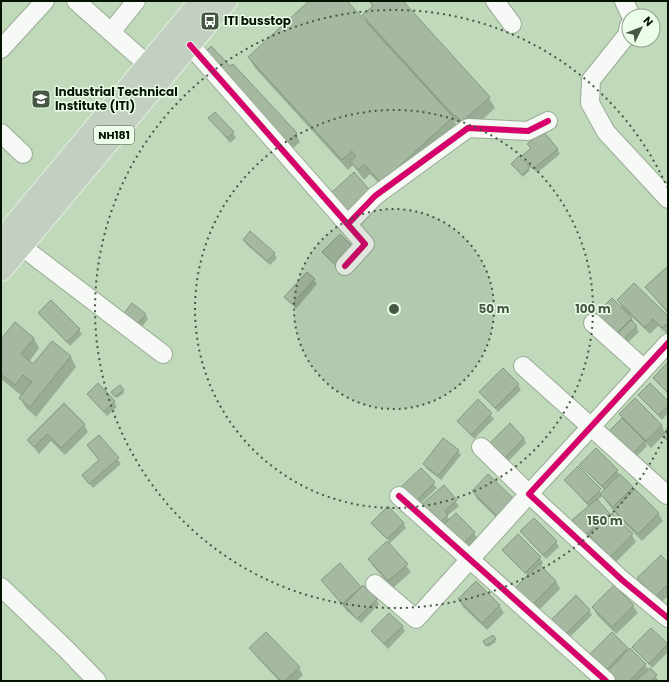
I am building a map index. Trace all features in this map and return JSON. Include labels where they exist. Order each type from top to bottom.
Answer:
[{"type":"highway","name":"NH181","points":[[1,270],[7,238],[201,1]]},
{"type":"highway","name":"NH181","points":[[7,238],[190,45],[226,1]]},
{"type":"street","points":[[1,50],[45,1]]},
{"type":"street","points":[[76,1],[148,64]]},
{"type":"street","points":[[111,32],[136,1]]},
{"type":"street","points":[[495,1],[512,24]]},
{"type":"street","points":[[621,43],[592,80],[590,103],[606,132],[668,199]]},
{"type":"street","points":[[190,45],[365,244],[345,266]]},
{"type":"street","points":[[348,224],[375,196],[468,128],[528,131],[548,122]]},
{"type":"street","points":[[1,133],[24,154]]},
{"type":"street","points":[[7,238],[163,354]]},
{"type":"street","points":[[592,323],[644,369]]},
{"type":"street","points":[[375,584],[416,619],[668,343]]},
{"type":"street","points":[[523,366],[667,495]]},
{"type":"street","points":[[481,447],[529,494],[622,580],[668,618]]},
{"type":"street","points":[[399,496],[606,681]]},
{"type":"street","points":[[1,587],[97,681]]},
{"type":"building","points":[[309,1],[347,1],[453,117],[381,183],[364,164],[358,170],[350,161],[356,156],[352,151],[342,160],[248,57]]},
{"type":"building","points":[[369,1],[403,1],[490,97],[462,122],[455,115],[454,116],[362,15],[373,6]]},
{"type":"building","points":[[211,46],[230,66],[233,64],[297,133],[285,145],[202,55]]},
{"type":"building","points":[[215,112],[234,132],[227,138],[208,118]]},
{"type":"building","points":[[543,131],[558,149],[533,169],[522,156],[531,148],[527,144]]},
{"type":"building","points":[[519,156],[530,167],[522,175],[511,164]]},
{"type":"building","points":[[354,172],[373,194],[349,215],[330,194]]},
{"type":"building","points":[[250,231],[275,253],[267,261],[243,240]]},
{"type":"building","points":[[340,234],[356,250],[338,268],[322,252]]},
{"type":"building","points":[[668,266],[668,312],[645,287]]},
{"type":"building","points":[[307,272],[315,279],[292,304],[284,297]]},
{"type":"building","points":[[634,283],[668,316],[668,323],[662,328],[653,319],[645,328],[617,300]]},
{"type":"building","points":[[612,298],[632,318],[611,339],[591,319]]},
{"type":"building","points":[[51,300],[80,329],[67,342],[38,313]]},
{"type":"building","points":[[132,303],[146,314],[134,328],[120,318]]},
{"type":"building","points":[[631,320],[637,326],[619,344],[613,338]]},
{"type":"building","points":[[15,322],[34,338],[21,354],[33,364],[52,341],[71,356],[30,407],[19,398],[32,382],[23,375],[15,385],[1,374],[1,339]]},
{"type":"building","points":[[667,363],[668,364],[668,393],[653,378]]},
{"type":"building","points":[[503,368],[519,384],[495,408],[479,392]]},
{"type":"building","points":[[98,383],[115,401],[104,412],[87,394]]},
{"type":"building","points":[[650,383],[668,401],[668,406],[658,415],[638,395]]},
{"type":"building","points":[[120,385],[124,390],[115,397],[111,392]]},
{"type":"building","points":[[635,398],[662,425],[646,441],[619,414]]},
{"type":"building","points":[[478,399],[492,413],[471,435],[457,421]]},
{"type":"building","points":[[64,403],[85,424],[61,448],[47,434],[34,447],[27,440]]},
{"type":"building","points":[[622,418],[645,441],[629,457],[606,434]]},
{"type":"building","points":[[510,423],[524,438],[500,463],[485,448]]},
{"type":"building","points":[[668,427],[668,440],[662,436]]},
{"type":"building","points":[[99,435],[119,458],[89,484],[82,475],[99,460],[87,445]]},
{"type":"building","points":[[443,438],[459,450],[438,476],[423,464]]},
{"type":"building","points":[[596,448],[618,470],[602,486],[579,465]]},
{"type":"building","points":[[578,466],[601,489],[587,503],[564,480]]},
{"type":"building","points":[[421,468],[435,482],[413,504],[399,489]]},
{"type":"building","points":[[488,474],[519,504],[502,521],[472,491]]},
{"type":"building","points":[[620,474],[633,487],[613,507],[600,494]]},
{"type":"building","points":[[444,485],[457,500],[445,511],[448,515],[437,525],[420,506]]},
{"type":"building","points":[[635,489],[659,513],[638,534],[614,510]]},
{"type":"building","points":[[597,499],[610,514],[585,535],[572,520]]},
{"type":"building","points":[[388,506],[404,523],[387,539],[371,523]]},
{"type":"building","points":[[456,513],[475,532],[462,545],[442,526]]},
{"type":"building","points":[[612,513],[633,534],[610,557],[589,535]]},
{"type":"building","points":[[534,518],[557,541],[543,555],[520,531]]},
{"type":"building","points":[[518,534],[541,557],[525,573],[502,550]]},
{"type":"building","points":[[387,541],[408,564],[388,581],[368,559]]},
{"type":"building","points":[[661,555],[668,563],[668,584],[655,597],[637,578]]},
{"type":"building","points":[[340,563],[361,587],[342,604],[321,580]]},
{"type":"building","points":[[539,564],[556,581],[530,607],[513,590]]},
{"type":"building","points":[[476,581],[500,605],[482,623],[458,599]]},
{"type":"building","points":[[363,585],[377,599],[357,619],[344,605]]},
{"type":"building","points":[[614,585],[634,605],[612,627],[592,607]]},
{"type":"building","points":[[576,595],[590,610],[563,637],[549,622]]},
{"type":"building","points":[[389,613],[403,626],[384,644],[371,631]]},
{"type":"building","points":[[651,628],[668,644],[649,664],[632,647]]},
{"type":"building","points":[[266,632],[300,667],[285,681],[281,681],[249,648]]},
{"type":"building","points":[[612,632],[628,648],[605,671],[589,655]]},
{"type":"building","points":[[493,635],[496,639],[486,646],[483,641]]},
{"type":"building","points":[[630,648],[646,664],[630,681],[614,681],[606,673]]},
{"type":"building","points":[[650,668],[657,675],[651,681],[635,681]]},
{"type":"cycle path","points":[[190,45],[365,244],[345,266]]},
{"type":"cycle path","points":[[348,224],[375,196],[468,128],[528,131],[548,121]]},
{"type":"cycle path","points":[[668,343],[529,494],[622,580],[668,618]]},
{"type":"cycle path","points":[[399,496],[606,681]]},
{"type":"place","name":"ITI busstop","points":[[210,21]]},
{"type":"place","name":"Industrial Technical Institute (ITI)","points":[[41,99]]}]
